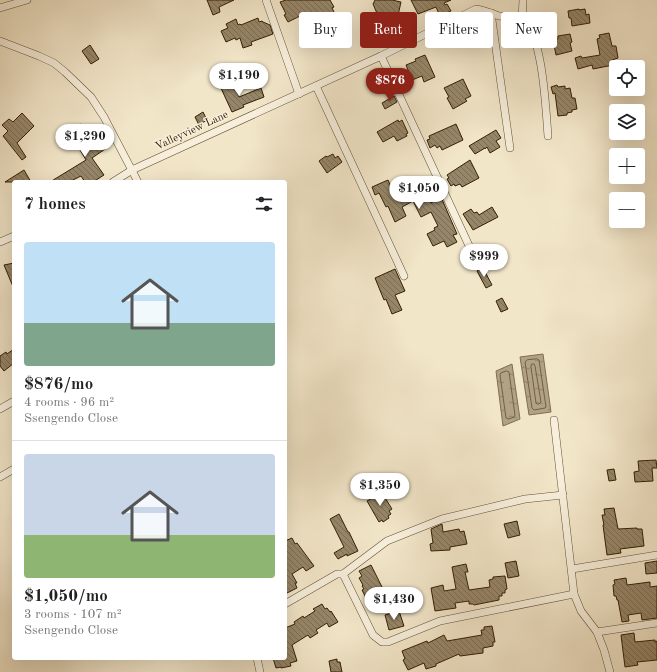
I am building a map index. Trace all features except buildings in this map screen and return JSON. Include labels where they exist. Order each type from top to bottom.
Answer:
[{"type":"street","points":[[0,8],[27,0]]},
{"type":"street","points":[[266,0],[299,94]]},
{"type":"street","points":[[522,12],[523,0]]},
{"type":"street","name":"Valleyview Lane","points":[[470,12],[476,9],[489,12]]},
{"type":"street","points":[[493,27],[510,148]]},
{"type":"street","name":"Valleyview Lane","points":[[116,180],[132,170],[299,94],[425,34]]},
{"type":"street","points":[[0,41],[54,63],[91,97],[104,117],[137,180]]},
{"type":"street","points":[[536,48],[543,74],[548,136]]},
{"type":"street","points":[[381,56],[472,250]]},
{"type":"street","points":[[316,86],[404,276]]},
{"type":"street","points":[[0,242],[12,237]]},
{"type":"street","points":[[0,409],[12,402]]},
{"type":"street","points":[[554,420],[574,594],[581,611],[597,632],[610,672]]},
{"type":"street","points":[[0,477],[12,470]]},
{"type":"street","points":[[287,603],[337,574],[343,574],[387,541],[442,519],[525,499],[563,495]]},
{"type":"street","points":[[572,569],[657,555]]},
{"type":"street","points":[[343,574],[373,635],[382,642],[388,642],[440,621],[574,594]]},
{"type":"street","points":[[597,632],[657,623]]},
{"type":"street","points":[[257,660],[260,672]]},
{"type":"water","points":[[543,354],[551,412],[529,415],[520,357]]},
{"type":"water","points":[[512,364],[520,419],[503,426],[496,371]]}]
